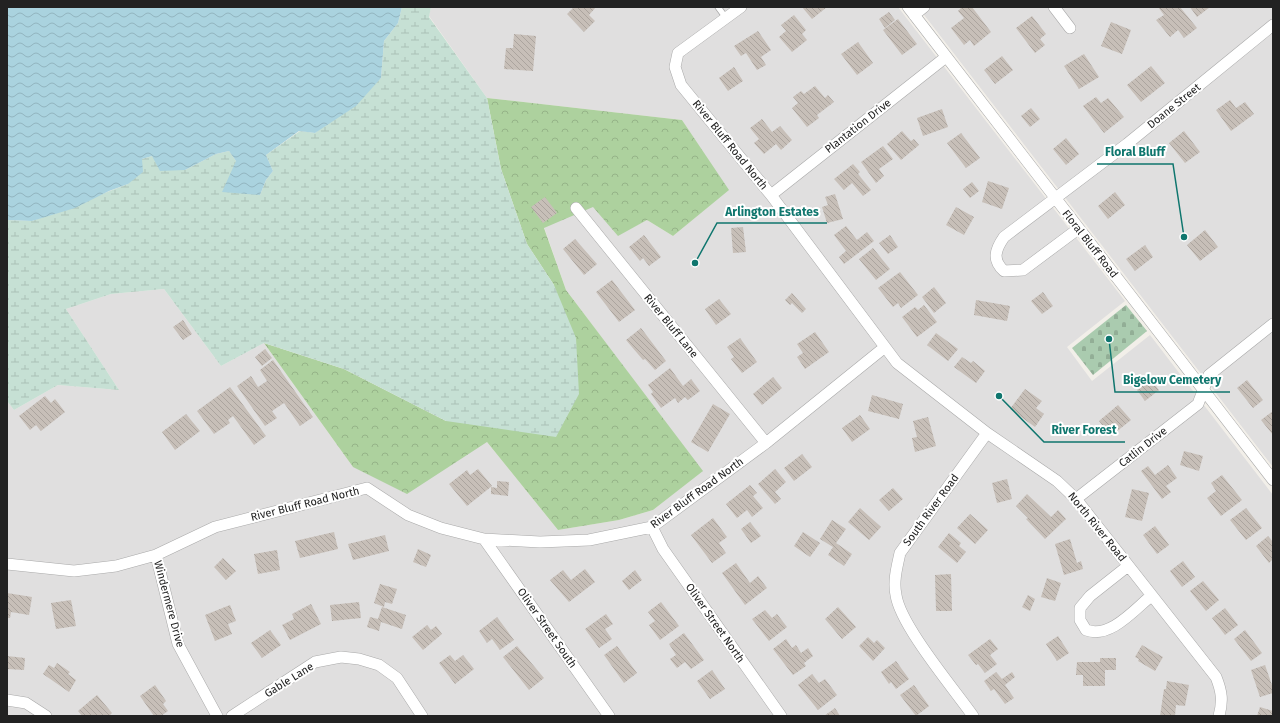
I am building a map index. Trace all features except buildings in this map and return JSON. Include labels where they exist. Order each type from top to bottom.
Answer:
[{"type":"street","name":"River Bluff Road North","points":[[7,564],[74,571],[116,566],[156,555],[215,527],[368,488],[408,515],[441,528],[484,539],[540,542],[589,540],[652,527],[766,443],[885,347],[771,195],[681,85],[675,67],[678,53],[741,7]]},
{"type":"street","points":[[911,11],[924,7]]},
{"type":"street","points":[[1054,7],[1070,28]]},
{"type":"street","name":"Floral Bluff Road","points":[[911,11],[1273,480]]},
{"type":"street","name":"Doane Street","points":[[1078,229],[1023,270],[1004,271],[996,262],[995,254],[1004,238],[1056,200],[1273,25]]},
{"type":"street","name":"Plantation Drive","points":[[771,195],[946,57]]},
{"type":"street","name":"River Bluff Lane","points":[[576,208],[766,443]]},
{"type":"street","name":"Catlin Drive","points":[[1076,499],[1198,404],[1209,375],[1273,324]]},
{"type":"street","name":"North River Road","points":[[885,347],[897,363],[987,433],[1057,481],[1076,499],[1216,677],[1221,690],[1223,702],[1219,716]]},
{"type":"street","name":"South River Road","points":[[973,716],[912,632],[896,596],[895,573],[900,553],[987,433]]},
{"type":"street","name":"Oliver Street North","points":[[652,527],[663,549],[781,716]]},
{"type":"street","name":"Oliver Street South","points":[[484,539],[609,716]]},
{"type":"street","name":"Windermere Drive","points":[[156,555],[178,644],[217,716]]},
{"type":"street","points":[[1128,566],[1090,596],[1080,608],[1080,620],[1086,630],[1093,633],[1101,632],[1115,626],[1151,596]]},
{"type":"street","name":"Gable Lane","points":[[232,716],[315,662],[340,658],[359,659],[379,665],[397,678],[422,716]]},
{"type":"street","points":[[7,700],[26,703],[46,716]]},
{"type":"lane","points":[[718,7],[726,18]]},
{"type":"shaded area","points":[[431,7],[898,7],[1125,301],[1067,347],[1092,381],[1150,335],[1273,495],[1273,716],[7,716],[7,401],[14,410],[58,385],[119,390],[66,309],[111,294],[164,289],[221,366],[264,343],[353,467],[487,442],[558,530],[619,520],[653,510],[702,471],[566,290],[544,227],[593,206],[618,235],[647,220],[673,236],[728,190],[682,120],[487,98],[429,16]]},
{"type":"shaded area","points":[[918,7],[1273,7],[1273,467]]},
{"type":"green space","points":[[402,7],[431,7],[429,17],[487,98],[501,169],[527,244],[554,285],[576,338],[579,394],[556,437],[446,421],[344,369],[264,343],[221,366],[164,289],[111,294],[66,309],[119,390],[58,385],[14,410],[7,401],[7,220],[32,221],[128,184],[142,159],[152,156],[185,170],[216,154],[229,151],[260,195],[266,180],[273,171],[266,155],[300,131],[315,133],[381,78],[384,41],[398,23]]},
{"type":"green space","points":[[487,98],[682,120],[729,190],[673,236],[647,220],[618,236],[593,207],[544,228],[566,290],[703,471],[653,510],[619,520],[558,530],[487,442],[407,494],[353,467],[264,343],[344,369],[446,421],[554,285],[527,244],[501,169]]},
{"type":"green space","points":[[1126,305],[1147,331],[1093,375],[1072,348]]},
{"type":"water","points":[[7,7],[402,7],[398,23],[384,41],[381,78],[356,106],[315,133],[299,131],[266,155],[273,171],[266,180],[260,195],[222,192],[236,161],[229,151],[216,154],[185,170],[160,171],[152,156],[142,159],[143,172],[128,184],[109,191],[75,208],[32,221],[7,220]]},
{"type":"place","name":"Floral Bluff","points":[[1184,237]]},
{"type":"place","name":"Arlington Estates","points":[[695,263]]},
{"type":"place","name":"Bigelow Cemetery","points":[[1109,339]]},
{"type":"place","name":"River Forest","points":[[999,396]]}]
